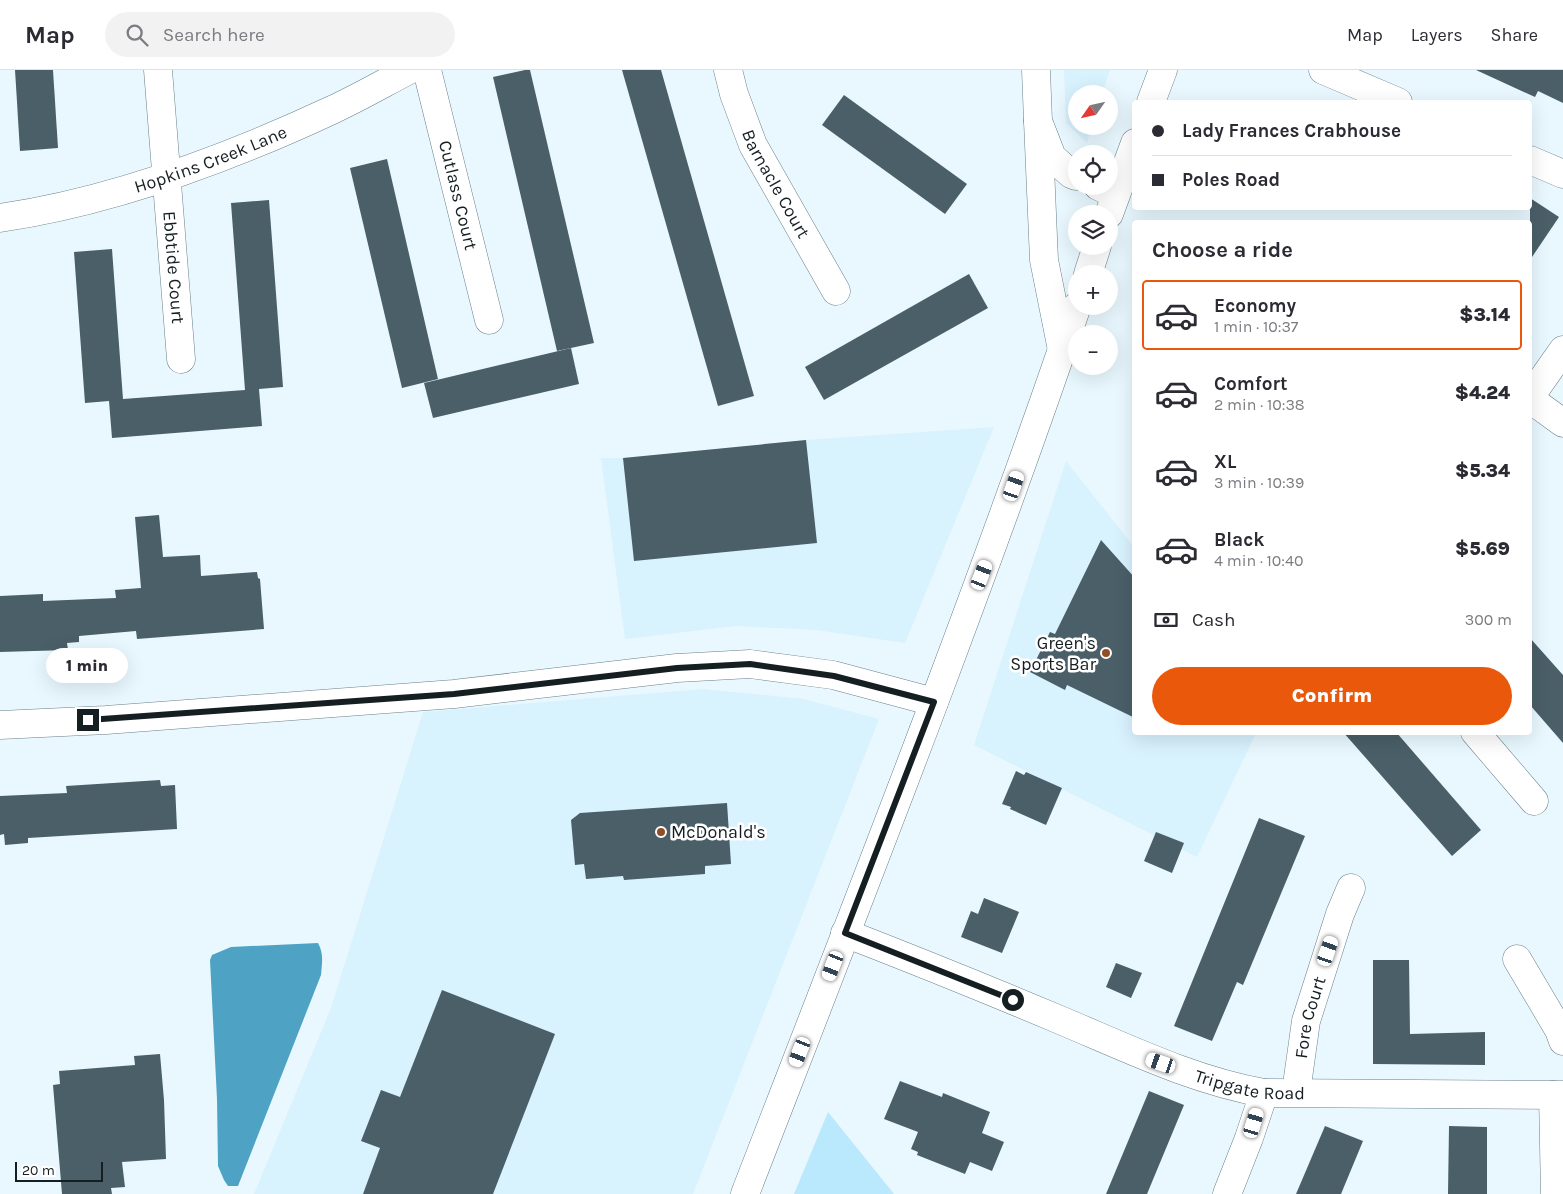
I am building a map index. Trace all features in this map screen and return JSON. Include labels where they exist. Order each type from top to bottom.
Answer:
[{"type":"street","name":"Ebbtide Court","points":[[158,70],[180,359]]},
{"type":"street","name":"Hopkins Creek Lane","points":[[0,218],[92,200],[199,165],[334,109],[409,70]]},
{"type":"street","name":"Cutlass Court","points":[[427,70],[489,320]]},
{"type":"street","name":"Barnacle Court","points":[[728,70],[734,94],[753,145],[836,291]]},
{"type":"street","points":[[1036,70],[1044,260],[1062,350]]},
{"type":"street","points":[[1152,100],[1163,70]]},
{"type":"street","points":[[1323,70],[1393,100]]},
{"type":"street","points":[[1038,121],[1052,157],[1068,171]]},
{"type":"street","points":[[1107,198],[1132,149]]},
{"type":"street","points":[[1532,161],[1563,174]]},
{"type":"street","points":[[745,1194],[1001,524],[1074,315]]},
{"type":"street","points":[[1532,395],[1563,350]]},
{"type":"street","points":[[1532,400],[1563,423]]},
{"type":"street","points":[[0,725],[106,720],[445,695],[677,668],[750,664],[834,676],[934,702]]},
{"type":"street","points":[[1478,735],[1534,801]]},
{"type":"street","name":"Fore Court","points":[[1296,1092],[1306,1021],[1340,914],[1351,888]]},
{"type":"street","name":"Tripgate Road","points":[[845,933],[948,973],[1144,1057],[1238,1088],[1264,1092],[1347,1094],[1558,1095]]},
{"type":"street","points":[[1517,959],[1559,1030],[1563,1041]]},
{"type":"street","points":[[1227,1194],[1250,1138],[1264,1092]]},
{"type":"street","points":[[1555,1194],[1558,1095]]},
{"type":"shaded area","points":[[1064,70],[1110,70],[1105,85],[1068,85],[1068,125],[1066,123]]},
{"type":"shaded area","points":[[1079,135],[1089,135],[1087,143]]},
{"type":"shaded area","points":[[994,427],[905,643],[816,630],[736,626],[625,639],[601,458],[623,458],[806,440]]},
{"type":"shaded area","points":[[1066,461],[1132,544],[1132,735],[1255,735],[1197,857],[974,745]]},
{"type":"shaded area","points":[[703,689],[804,699],[879,719],[693,1194],[254,1194],[331,1008],[423,712]]},
{"type":"shaded area","points":[[318,943],[322,955],[321,975],[238,1186],[228,1186],[218,1166],[217,1099],[210,960],[212,955],[231,947]]},
{"type":"shaded area","points":[[828,1112],[894,1194],[794,1194]]},
{"type":"building","points":[[15,70],[53,70],[58,148],[20,151]]},
{"type":"building","points":[[530,70],[594,343],[557,351],[493,77]]},
{"type":"building","points":[[622,70],[661,70],[754,396],[718,406]]},
{"type":"building","points":[[1476,70],[1563,70],[1563,103],[1538,91],[1535,97]]},
{"type":"building","points":[[844,95],[967,184],[945,214],[822,125]]},
{"type":"building","points":[[387,159],[438,379],[402,388],[350,168]]},
{"type":"building","points":[[1532,199],[1559,217],[1532,257],[1532,220],[1530,220]]},
{"type":"building","points":[[269,200],[283,387],[259,389],[262,426],[112,438],[109,401],[85,403],[74,252],[112,249],[123,399],[245,390],[231,203]]},
{"type":"building","points":[[969,274],[988,308],[824,400],[805,367]]},
{"type":"building","points":[[571,348],[579,384],[433,418],[424,383]]},
{"type":"building","points":[[806,440],[817,543],[634,561],[623,458]]},
{"type":"building","points":[[159,515],[163,557],[200,555],[201,576],[257,572],[260,579],[264,629],[137,639],[136,631],[79,636],[79,642],[67,643],[68,650],[0,652],[0,596],[43,594],[43,601],[116,598],[115,590],[141,588],[135,517]]},
{"type":"building","points":[[1101,540],[1132,575],[1132,717],[1067,685],[1065,690],[1030,672],[1050,632],[1055,634]]},
{"type":"building","points":[[1532,640],[1563,675],[1563,743],[1532,707]]},
{"type":"building","points":[[1346,735],[1399,735],[1481,830],[1452,856]]},
{"type":"building","points":[[1016,771],[1024,775],[1026,772],[1062,788],[1046,825],[1002,804]]},
{"type":"building","points":[[160,780],[161,786],[175,785],[177,829],[28,838],[28,843],[5,845],[4,834],[0,835],[0,796],[67,793],[66,786]]},
{"type":"building","points":[[727,803],[731,864],[705,866],[705,874],[624,880],[623,876],[586,879],[584,864],[575,865],[571,820],[580,813]]},
{"type":"building","points":[[1259,818],[1305,836],[1243,985],[1237,982],[1212,1041],[1174,1026]]},
{"type":"building","points":[[1156,832],[1184,843],[1172,873],[1144,861]]},
{"type":"building","points":[[984,898],[1019,912],[1002,953],[961,937],[971,911],[978,914]]},
{"type":"building","points":[[1373,960],[1409,960],[1410,1034],[1485,1032],[1485,1065],[1373,1064]]},
{"type":"building","points":[[1116,963],[1142,973],[1131,998],[1106,987]]},
{"type":"building","points":[[442,990],[555,1034],[493,1194],[363,1194],[380,1148],[361,1141],[381,1090],[400,1097]]},
{"type":"building","points":[[160,1054],[166,1159],[122,1162],[125,1187],[111,1188],[112,1194],[62,1194],[53,1085],[60,1084],[59,1071],[135,1065],[134,1056]]},
{"type":"building","points":[[900,1081],[942,1097],[943,1093],[990,1112],[982,1133],[1004,1142],[992,1171],[970,1162],[965,1174],[917,1155],[918,1152],[911,1149],[918,1132],[884,1119]]},
{"type":"building","points":[[1149,1091],[1184,1105],[1147,1194],[1106,1194]]},
{"type":"building","points":[[1325,1126],[1363,1141],[1341,1194],[1296,1194]]},
{"type":"building","points":[[1449,1126],[1487,1127],[1487,1194],[1448,1194]]},
{"type":"place","name":"Green's Sports Bar","points":[[1106,653]]},
{"type":"place","name":"McDonald's","points":[[661,832]]},
{"type":"route","points":[[88,720],[454,694],[677,668],[750,664],[834,676],[934,702],[845,933],[1013,1000]]}]
